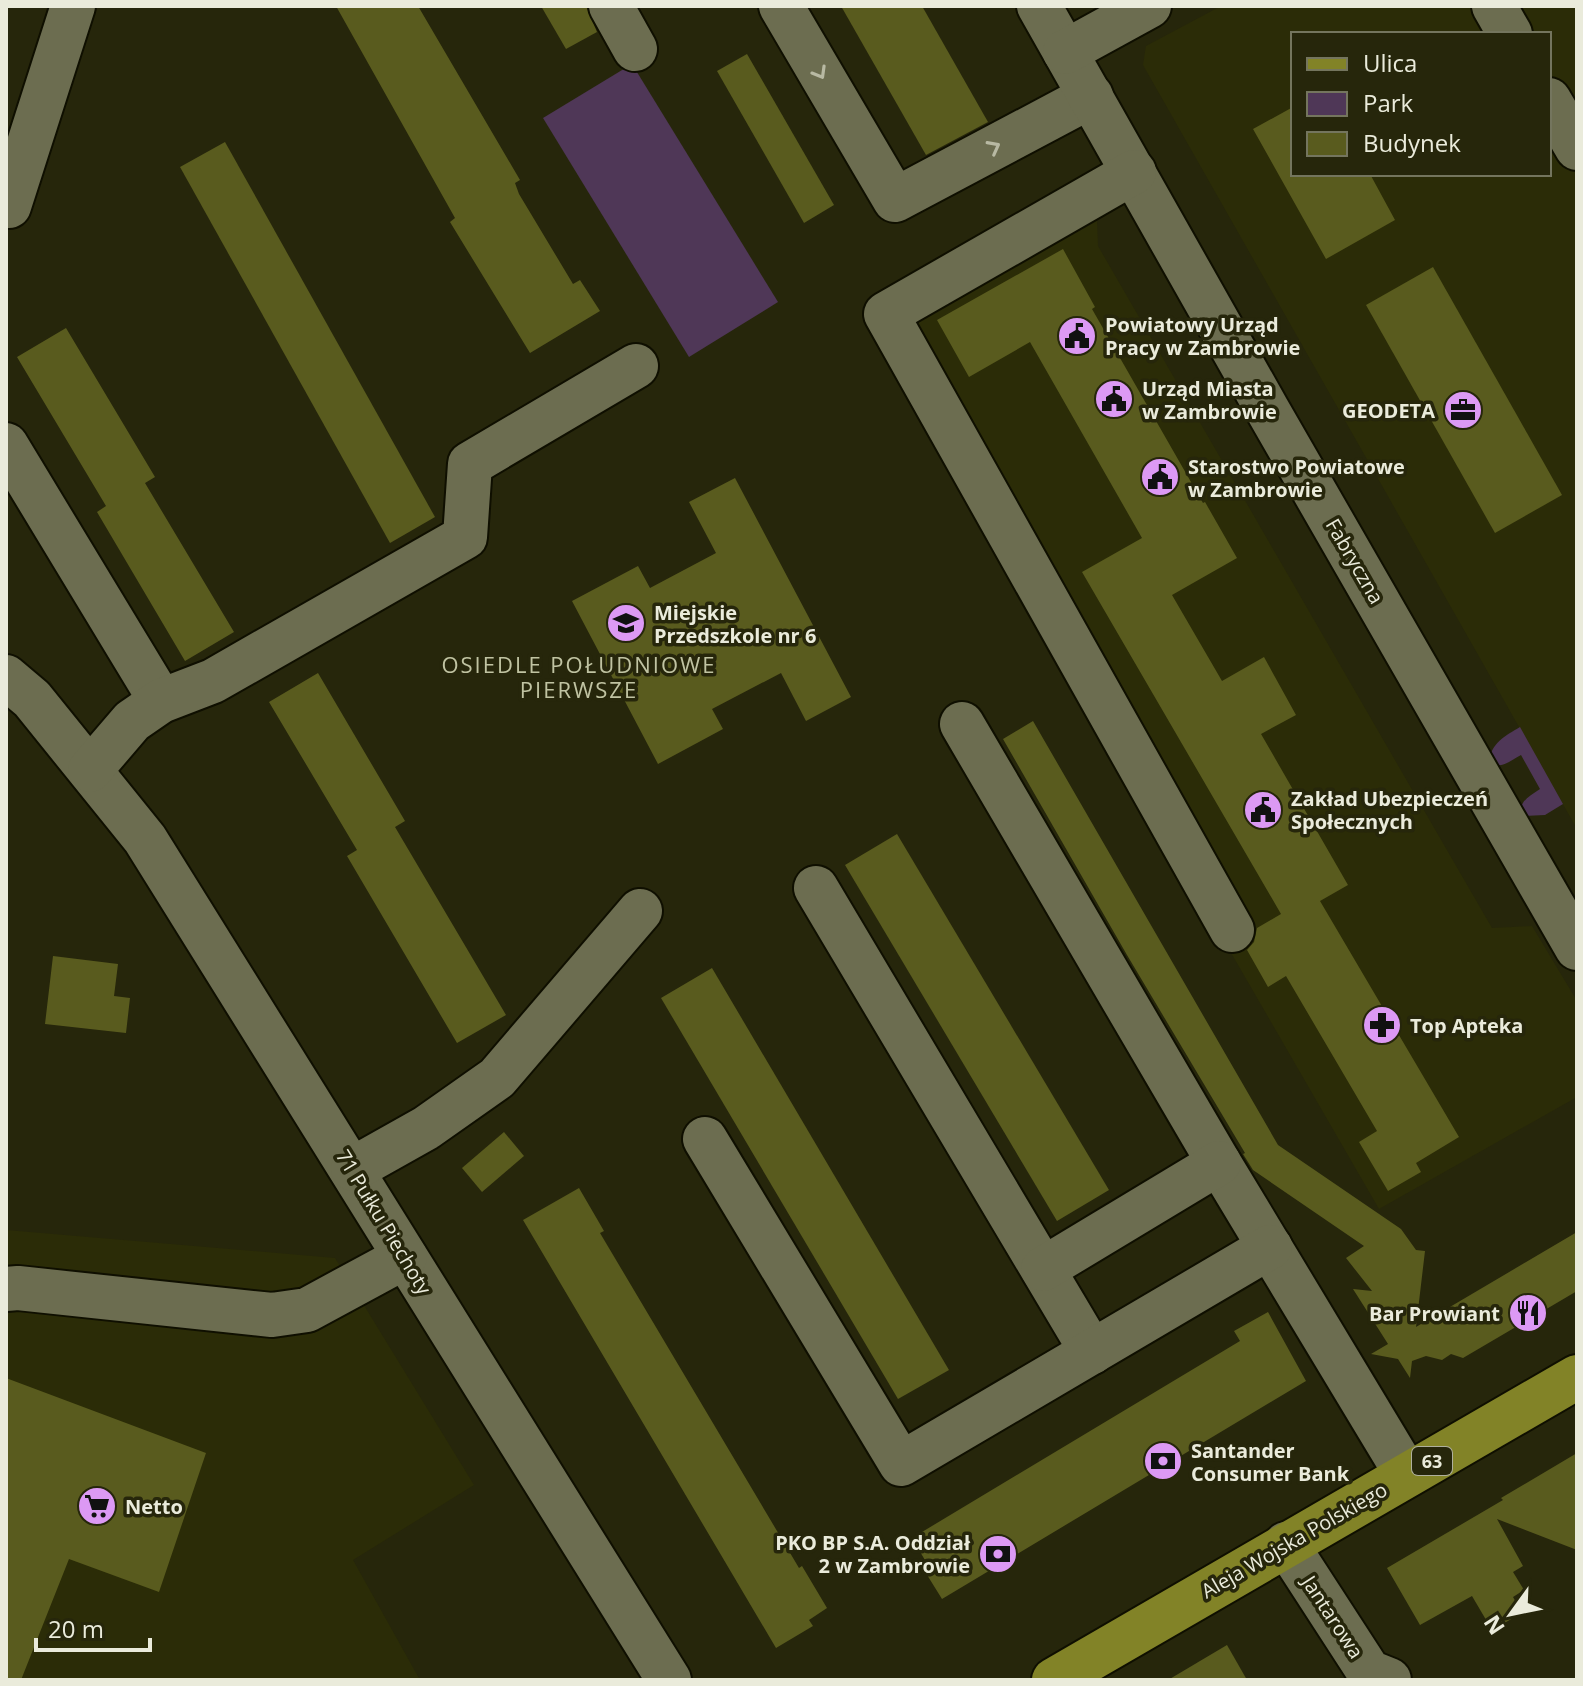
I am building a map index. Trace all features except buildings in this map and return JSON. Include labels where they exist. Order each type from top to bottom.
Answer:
[{"type":"main road","name":"Aleja Wojska Polskiego","points":[[1054,1680],[1577,1377]]},
{"type":"street","points":[[7,209],[73,6]]},
{"type":"street","points":[[611,6],[635,49]]},
{"type":"street","points":[[781,6],[895,200],[1091,96]]},
{"type":"street","name":"Fabryczna","points":[[1039,6],[1577,948]]},
{"type":"street","points":[[1065,52],[1149,6]]},
{"type":"street","points":[[1494,6],[1509,32]]},
{"type":"street","points":[[1551,103],[1577,148]]},
{"type":"street","points":[[1134,172],[886,314],[1232,930]]},
{"type":"street","points":[[90,770],[132,721],[161,701],[213,681],[465,537],[470,464],[636,366]]},
{"type":"street","points":[[6,445],[161,701]]},
{"type":"street","name":"71 Pułku Piechoty","points":[[6,677],[32,699],[145,839],[669,1680]]},
{"type":"street","name":"71 Pułku Piechoty","points":[[6,707],[90,770]]},
{"type":"street","points":[[962,724],[1219,1163],[1407,1475]]},
{"type":"street","points":[[816,888],[1092,1352]]},
{"type":"street","points":[[353,1169],[426,1128],[497,1078],[640,911]]},
{"type":"street","points":[[705,1139],[901,1464],[1270,1247]]},
{"type":"street","points":[[1043,1269],[1219,1163]]},
{"type":"street","points":[[6,1289],[272,1315],[307,1310],[405,1257]]},
{"type":"street","name":"Jantarowa","points":[[1286,1544],[1369,1672],[1389,1680]]},
{"type":"shaded area","points":[[1221,6],[1577,6],[1577,829],[1143,65],[1146,46]]},
{"type":"shaded area","points":[[1095,174],[1098,246],[1492,928],[1532,926],[1577,1001],[1577,1097],[1379,1209],[862,314]]},
{"type":"shaded area","points":[[6,1230],[335,1258],[474,1485],[353,1560],[420,1680],[6,1680]]},
{"type":"green space","points":[[632,64],[778,302],[689,357],[543,118]]},
{"type":"green space","points":[[1520,727],[1563,804],[1545,815],[1521,816],[1523,803],[1540,789],[1521,755],[1502,765],[1489,762],[1496,745]]},
{"type":"place","name":"Powiatowy Urząd Pracy w Zambrowie","points":[[1077,336]]},
{"type":"place","name":"Urząd Miasta w Zambrowie","points":[[1114,399]]},
{"type":"place","name":"GEODETA","points":[[1463,410]]},
{"type":"place","name":"Starostwo Powiatowe w Zambrowie","points":[[1160,477]]},
{"type":"place","name":"Miejskie Przedszkole nr 6","points":[[626,623]]},
{"type":"place","name":"Zakład Ubezpieczeń Społecznych","points":[[1263,810]]},
{"type":"place","name":"Top Apteka","points":[[1382,1025]]},
{"type":"place","name":"Bar Prowiant","points":[[1528,1313]]},
{"type":"place","name":"Santander Consumer Bank","points":[[1163,1461]]},
{"type":"place","name":"Netto","points":[[97,1506]]},
{"type":"place","name":"PKO BP S.A. Oddział 2 w Zambrowie","points":[[998,1554]]},
{"type":"district","name":"OSIEDLE POŁUDNIOWE PIERWSZE","points":[[579,676]]}]
